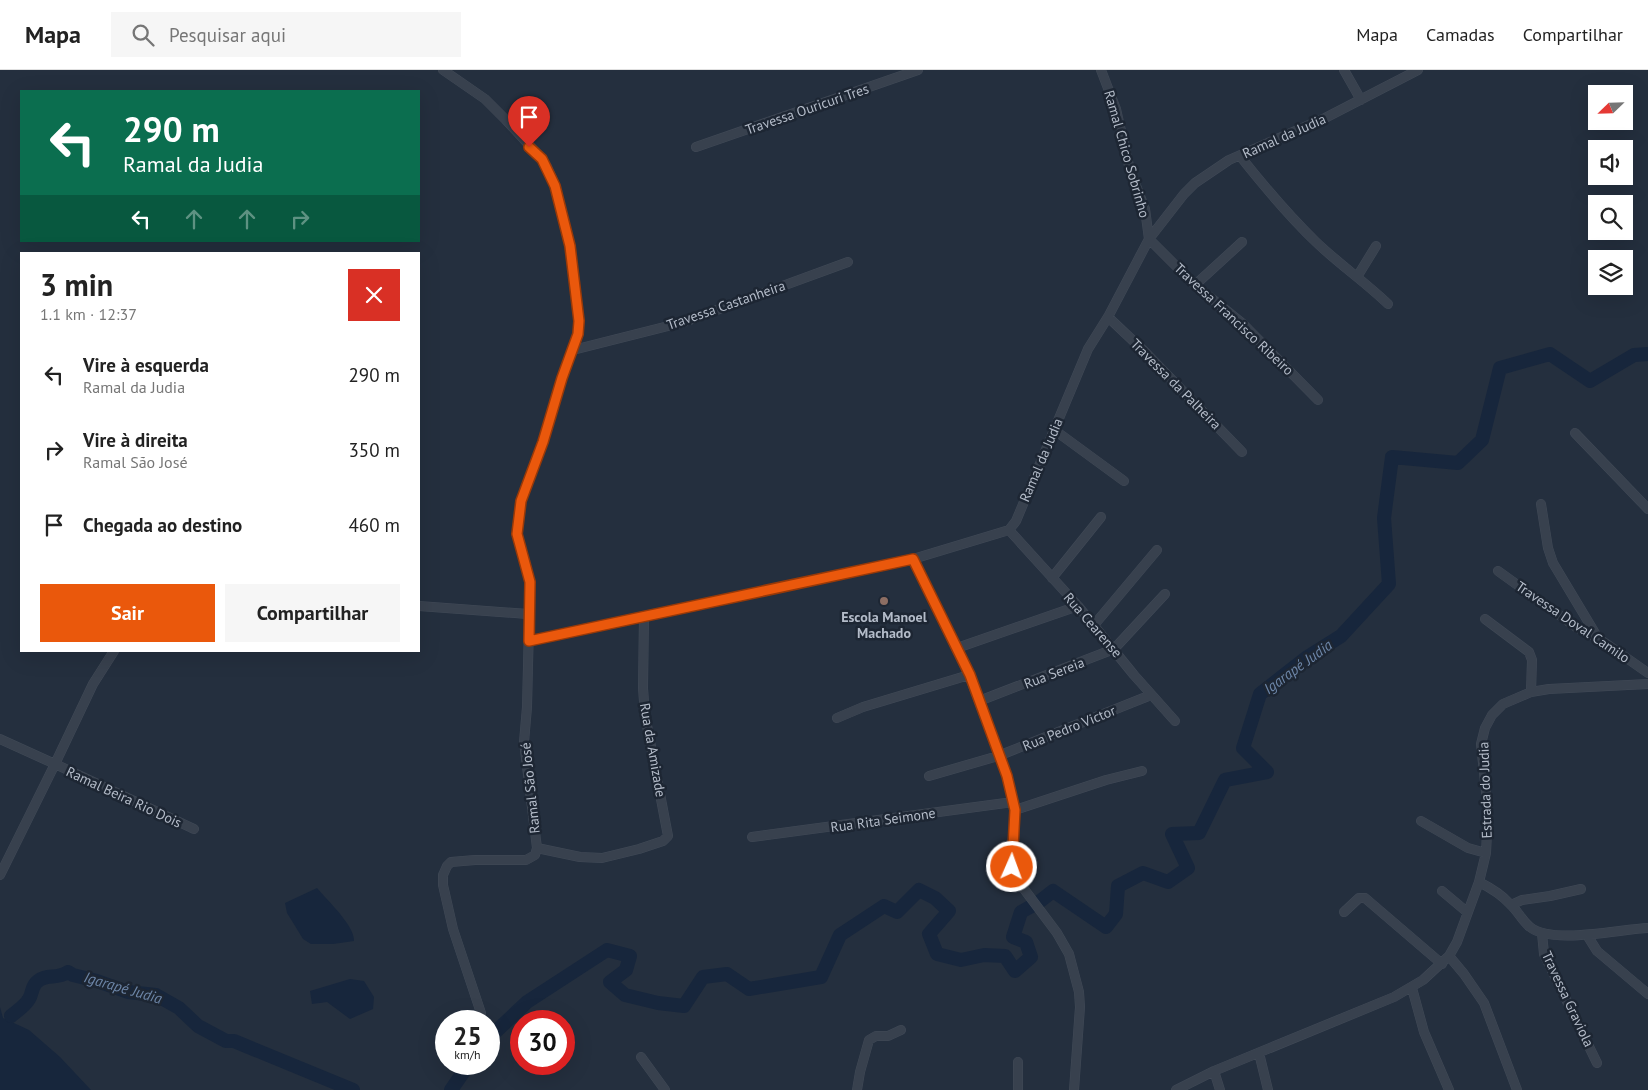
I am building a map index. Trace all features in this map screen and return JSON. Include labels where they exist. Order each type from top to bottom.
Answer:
[{"type":"street","name":"Ramal São José","points":[[443,70],[485,99],[542,159],[547,167],[555,186],[570,246],[577,293],[578,334],[562,378],[543,442],[521,501],[517,534],[530,582],[524,742],[537,848]]},
{"type":"street","name":"Travessa Ouricuri Tres","points":[[696,147],[918,70]]},
{"type":"street","name":"Ramal Chico Sobrinho","points":[[1101,70],[1116,109],[1130,170],[1144,209],[1149,239]]},
{"type":"street","points":[[1344,70],[1361,100]]},
{"type":"street","name":"Ramal da Judia","points":[[1009,530],[1016,521],[1088,349],[1149,239],[1184,194],[1214,169],[1361,100],[1418,70]]},
{"type":"street","points":[[1240,156],[1294,221],[1388,304]]},
{"type":"street","name":"Travessa Francisco Ribeiro","points":[[1149,239],[1195,284],[1243,324],[1318,400]]},
{"type":"street","points":[[1195,284],[1242,242]]},
{"type":"street","points":[[1357,277],[1376,246]]},
{"type":"street","name":"Travessa Castanheira","points":[[573,350],[684,322],[848,262]]},
{"type":"street","name":"Travessa da Palheira","points":[[1108,316],[1242,452]]},
{"type":"street","points":[[1053,429],[1124,481]]},
{"type":"street","points":[[1575,433],[1648,509]]},
{"type":"street","points":[[1541,504],[1552,562],[1598,638]]},
{"type":"street","points":[[1052,578],[1100,517]]},
{"type":"street","points":[[529,641],[913,559],[1009,530]]},
{"type":"street","name":"Rua Cearense","points":[[1009,530],[1078,606],[1175,721]]},
{"type":"street","points":[[1094,625],[1157,550]]},
{"type":"street","points":[[913,559],[970,675],[998,756],[1007,776],[1014,806],[1012,862],[1014,871],[1021,885],[1057,933],[1069,954],[1079,992],[1080,1020],[1074,1090]]},
{"type":"street","name":"Travessa Doval Camilo","points":[[1498,571],[1576,627],[1598,638],[1648,673]]},
{"type":"street","name":"Rua Sereia","points":[[979,702],[1114,649],[1165,594]]},
{"type":"street","points":[[420,606],[528,614]]},
{"type":"street","points":[[958,648],[1078,606]]},
{"type":"street","name":"Rua da Amizade","points":[[537,848],[596,859],[627,853],[667,839],[668,832],[645,715],[643,688],[644,616]]},
{"type":"street","points":[[1484,619],[1529,652],[1532,660],[1532,692]]},
{"type":"street","name":"Ramal Beira Rio Dois","points":[[55,764],[93,684],[113,652]]},
{"type":"street","points":[[837,718],[863,708],[970,675]]},
{"type":"street","name":"Estrada do Judia","points":[[1176,1090],[1214,1071],[1372,1007],[1412,988],[1450,956],[1479,882],[1486,853],[1488,810],[1481,744],[1485,728],[1492,715],[1503,704],[1532,692],[1558,688],[1648,684]]},
{"type":"street","name":"Rua Pedro Victor","points":[[929,776],[998,756],[1152,695]]},
{"type":"street","name":"Ramal Beira Rio Dois","points":[[0,739],[194,830]]},
{"type":"street","points":[[0,876],[55,764]]},
{"type":"street","points":[[1014,806],[1142,771]]},
{"type":"street","name":"Rua Rita Seimone","points":[[752,837],[1014,806]]},
{"type":"street","points":[[1422,820],[1468,848],[1486,853]]},
{"type":"street","points":[[480,1010],[453,929],[443,885],[443,875],[446,866],[451,862],[475,860],[520,861],[535,855],[537,848]]},
{"type":"street","points":[[1479,882],[1496,891],[1531,928],[1542,933],[1587,935],[1648,928]]},
{"type":"street","points":[[1511,905],[1522,900],[1580,889]]},
{"type":"street","points":[[1442,891],[1467,912]]},
{"type":"street","points":[[1344,912],[1359,898],[1365,898],[1442,964]]},
{"type":"street","name":"Travessa Graviola","points":[[1542,933],[1544,954],[1597,1064]]},
{"type":"street","points":[[1587,935],[1597,951],[1648,994]]},
{"type":"street","points":[[1450,956],[1484,1003],[1517,1090]]},
{"type":"street","points":[[1412,988],[1424,1032],[1449,1090]]},
{"type":"street","points":[[857,1090],[869,1040],[876,1036],[888,1036],[901,1030]]},
{"type":"street","points":[[1259,1053],[1268,1090]]},
{"type":"street","points":[[641,1057],[665,1090]]},
{"type":"street","points":[[1018,1062],[1018,1090]]},
{"type":"street","points":[[1214,1071],[1220,1090]]},
{"type":"water","points":[[317,888],[350,928],[354,941],[333,944],[311,944],[303,939],[287,913],[285,903]]},
{"type":"water","points":[[350,979],[364,981],[374,997],[373,1009],[350,1019],[327,1002],[312,1004],[310,991]]},
{"type":"water","points":[[0,1007],[3,1018],[29,1030],[60,1057],[91,1090],[0,1090]]},
{"type":"waterway","name":"Igarapé Judia","points":[[500,1028],[527,1002],[607,950],[630,956],[626,970],[610,982],[625,995],[658,1003],[684,1006],[703,977],[727,974],[749,989],[821,977],[840,935],[884,906],[897,912],[919,890],[935,898],[949,911],[929,934],[937,954],[961,960],[984,955],[1005,956],[1015,971],[1031,957],[1026,942],[1013,937],[1021,912],[1039,902],[1053,891],[1106,927],[1116,914],[1118,886],[1143,873],[1168,882],[1188,868],[1172,834],[1199,833],[1225,780],[1267,772],[1243,748],[1260,694],[1306,658],[1341,636],[1389,584],[1384,518],[1392,457],[1458,463],[1482,440],[1500,368],[1550,354],[1590,381],[1634,355],[1648,354]]},
{"type":"waterway","name":"Igarapé Judia","points":[[11,1016],[27,1002],[34,985],[38,981],[45,977],[60,976],[68,972],[128,992],[156,995],[179,1008],[198,1026],[226,1041],[234,1041],[353,1090]]},
{"type":"waterway","name":"Igarapé Judia","points":[[451,1090],[461,1075]]},
{"type":"place","name":"Escola Manoel Machado","points":[[884,601]]},
{"type":"route","points":[[529,147],[542,159],[555,186],[570,246],[579,321],[578,334],[573,350],[562,378],[543,442],[521,501],[517,534],[530,582],[529,641],[913,559],[970,675],[998,756],[1007,776],[1015,810],[1012,867]]}]
